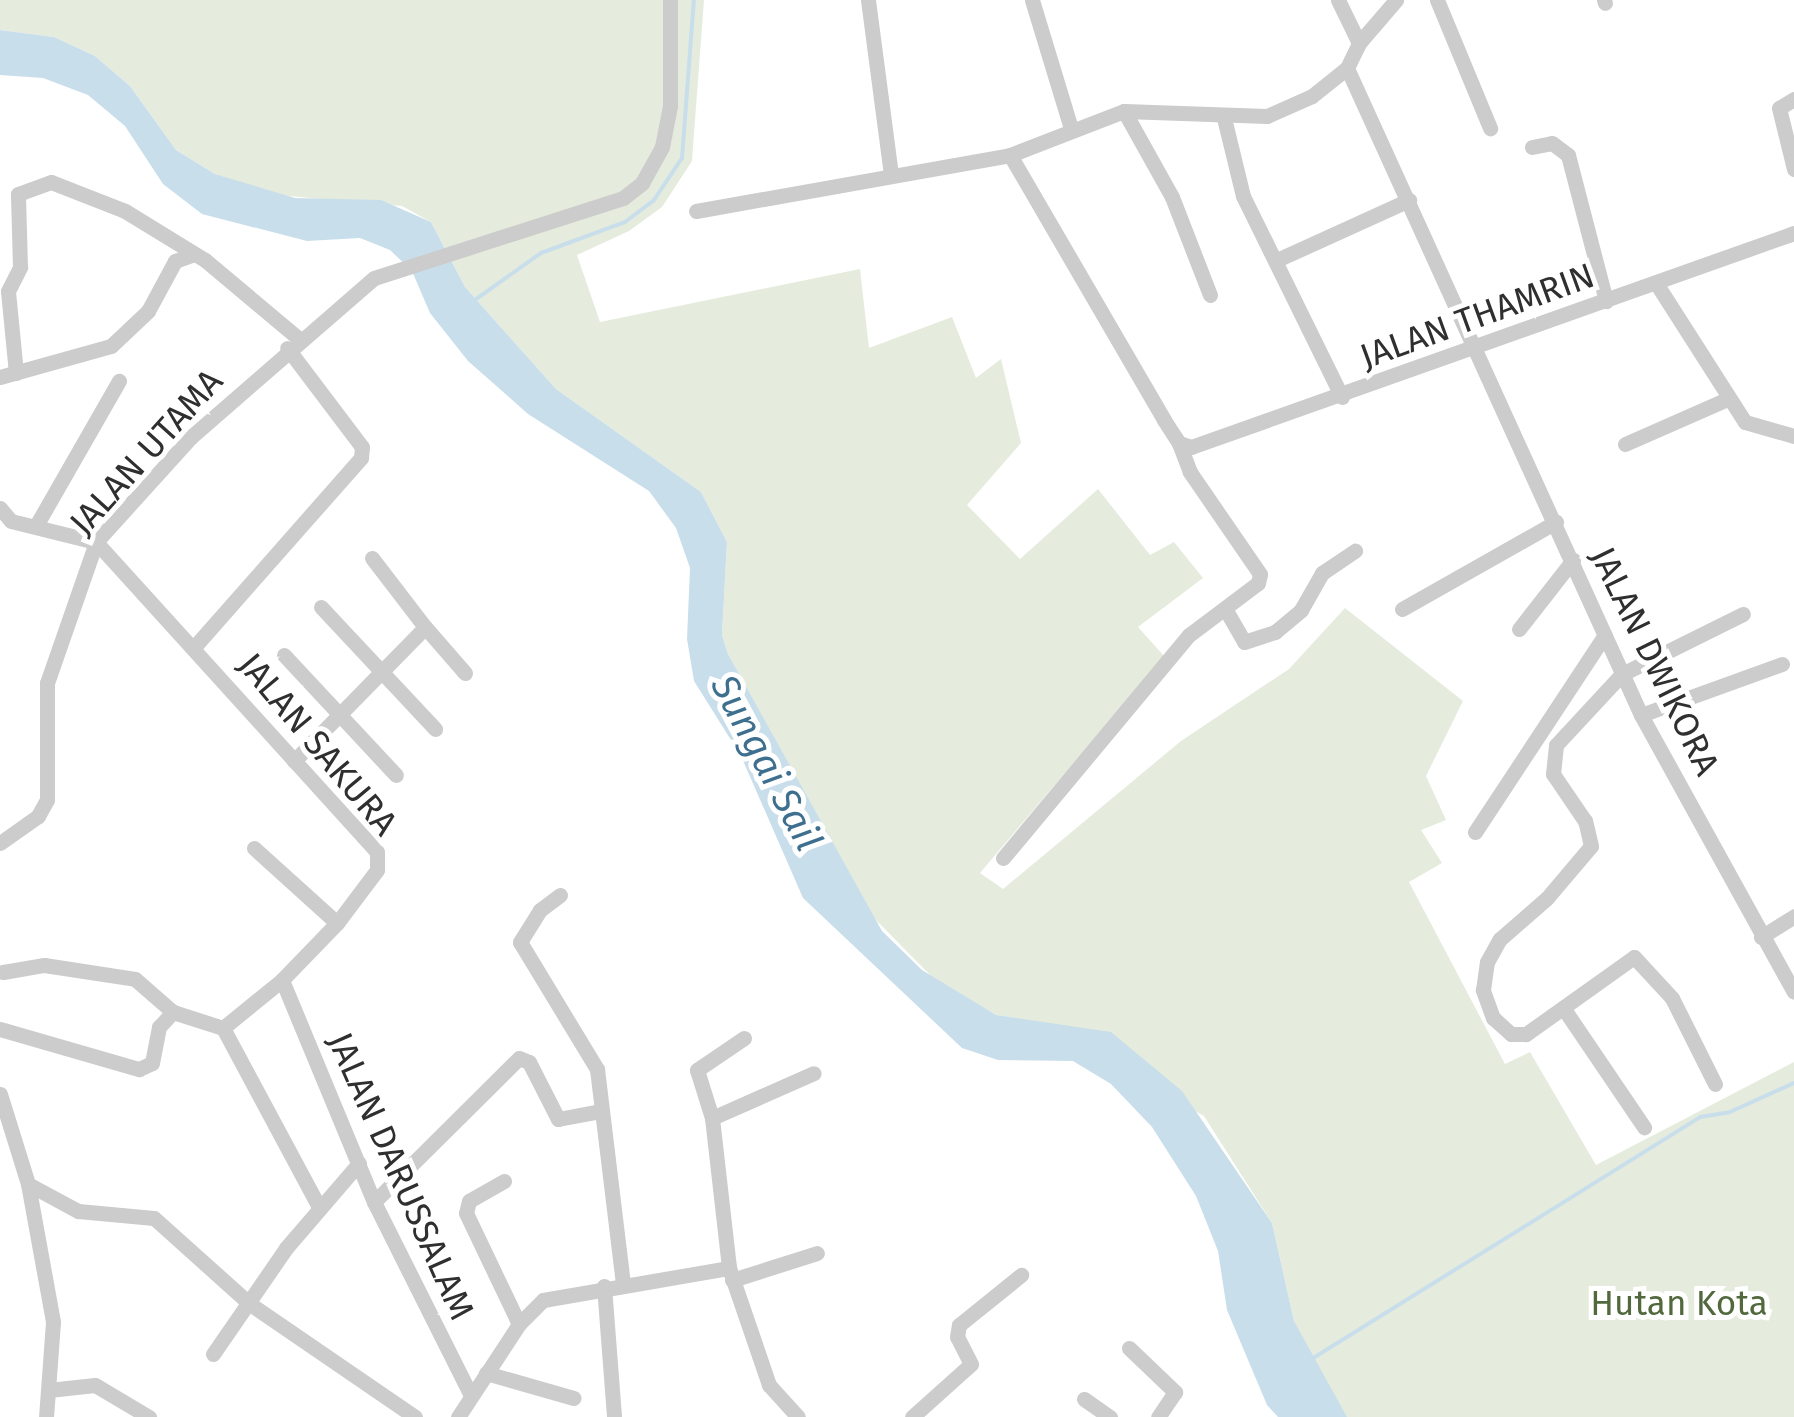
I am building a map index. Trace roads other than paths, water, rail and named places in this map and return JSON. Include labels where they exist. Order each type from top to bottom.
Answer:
[{"type":"street","name":"JALAN UTAMA","points":[[0,843],[38,816],[47,800],[47,683],[96,542],[191,437],[292,343],[374,278],[452,248],[623,198],[642,183],[662,146],[670,106],[670,0]]},
{"type":"street","points":[[868,0],[890,174]]},
{"type":"street","points":[[1032,0],[1071,128]]},
{"type":"street","points":[[1338,0],[1359,43]]},
{"type":"street","points":[[696,211],[1010,154],[1124,110],[1224,118],[1268,116],[1312,96],[1347,68],[1359,43],[1396,0]]},
{"type":"street","points":[[1438,0],[1490,128]]},
{"type":"street","name":"JALAN DWIKORA","points":[[1347,68],[1556,522],[1640,715],[1794,992]]},
{"type":"street","points":[[1794,98],[1779,108],[1790,140],[1794,169]]},
{"type":"street","points":[[1124,110],[1172,197],[1210,295]]},
{"type":"street","points":[[1224,118],[1244,196],[1342,397]]},
{"type":"street","points":[[1532,147],[1552,144],[1568,155],[1606,301]]},
{"type":"street","points":[[1003,858],[1189,635],[1226,612],[1260,574],[1190,472],[1180,443],[1010,154]]},
{"type":"street","points":[[0,196],[18,194],[28,186],[67,184],[194,254],[292,343],[362,447],[361,458],[196,645]]},
{"type":"street","points":[[18,194],[20,267],[8,291],[8,375],[111,346],[148,310],[175,262],[194,254]]},
{"type":"street","points":[[1278,260],[1408,200]]},
{"type":"street","name":"JALAN THAMRIN","points":[[1180,443],[1191,447],[1342,397],[1794,232]]},
{"type":"street","points":[[1656,283],[1724,400],[1745,422],[1794,436]]},
{"type":"street","points":[[37,524],[119,382]]},
{"type":"street","points":[[1625,444],[1724,400]]},
{"type":"street","points":[[0,508],[12,521],[37,524],[96,542]]},
{"type":"street","points":[[1402,609],[1556,522]]},
{"type":"street","name":"JALAN SAKURA","points":[[96,542],[196,645],[294,762],[377,852],[377,870],[337,923],[282,980],[223,1028]]},
{"type":"street","points":[[1226,612],[1244,642],[1275,632],[1301,610],[1322,573],[1355,552]]},
{"type":"street","points":[[372,558],[465,673]]},
{"type":"street","points":[[1520,629],[1573,560]]},
{"type":"street","points":[[321,606],[435,729]]},
{"type":"street","points":[[1715,1084],[1672,998],[1634,957],[1526,1034],[1511,1034],[1493,1018],[1483,990],[1487,962],[1500,939],[1548,898],[1590,846],[1585,822],[1559,789],[1553,756],[1565,734],[1622,674],[1743,614]]},
{"type":"street","points":[[294,762],[379,669],[426,628]]},
{"type":"street","points":[[1474,832],[1605,635]]},
{"type":"street","points":[[284,654],[396,776]]},
{"type":"street","points":[[1640,715],[1782,664]]},
{"type":"street","points":[[254,848],[337,923]]},
{"type":"street","points":[[560,895],[530,922],[520,945],[597,1069],[623,1284]]},
{"type":"street","points":[[1761,936],[1794,916]]},
{"type":"street","points":[[3,972],[44,965],[134,979],[173,1012],[223,1028],[320,1207]]},
{"type":"street","name":"JALAN DARUSSALAM","points":[[282,980],[374,1202],[470,1394]]},
{"type":"street","points":[[1564,1009],[1644,1127]]},
{"type":"street","points":[[0,1029],[139,1069],[152,1063],[159,1026],[173,1012]]},
{"type":"street","points":[[744,1038],[697,1067],[712,1118],[730,1274],[769,1385],[798,1417]]},
{"type":"street","points":[[374,1202],[519,1058],[530,1062],[558,1119],[602,1112]]},
{"type":"street","points":[[712,1118],[814,1073]]},
{"type":"street","points":[[0,1094],[28,1184],[53,1322],[46,1417]]},
{"type":"street","points":[[213,1354],[320,1207],[359,1164]]},
{"type":"street","points":[[504,1181],[468,1201],[466,1213],[520,1324]]},
{"type":"street","points":[[28,1184],[78,1211],[154,1218],[250,1304],[415,1417]]},
{"type":"street","points":[[458,1417],[520,1324],[553,1295],[730,1274],[817,1253]]},
{"type":"street","points":[[912,1417],[970,1364],[957,1338],[960,1325],[1020,1274]]},
{"type":"street","points":[[604,1286],[614,1417]]},
{"type":"street","points":[[1129,1348],[1175,1392],[1158,1417]]},
{"type":"street","points":[[486,1373],[574,1398]]},
{"type":"street","points":[[49,1390],[95,1385],[149,1417]]},
{"type":"street","points":[[1084,1399],[1110,1417]]},
{"type":"water","name":"Sungai Sail","points":[[0,30],[54,37],[95,56],[130,86],[176,150],[215,174],[295,198],[381,200],[431,222],[465,287],[556,389],[701,492],[727,542],[722,635],[728,654],[882,931],[922,970],[996,1015],[1111,1032],[1182,1091],[1272,1223],[1294,1321],[1347,1417],[1278,1417],[1267,1405],[1227,1310],[1218,1251],[1196,1196],[1152,1127],[1111,1084],[1073,1061],[998,1060],[962,1048],[803,898],[741,756],[694,681],[687,639],[690,568],[676,528],[649,491],[528,414],[468,361],[430,313],[412,271],[390,250],[360,238],[307,241],[202,214],[163,184],[125,126],[88,95],[43,78],[0,75]]},
{"type":"waterway","points":[[472,302],[541,253],[625,222],[654,200],[682,158],[694,0]]},
{"type":"waterway","points":[[1310,1360],[1700,1117],[1730,1112],[1794,1083]]},
{"type":"park label","name":"Hutan Kota","points":[[1679,1303]]}]
